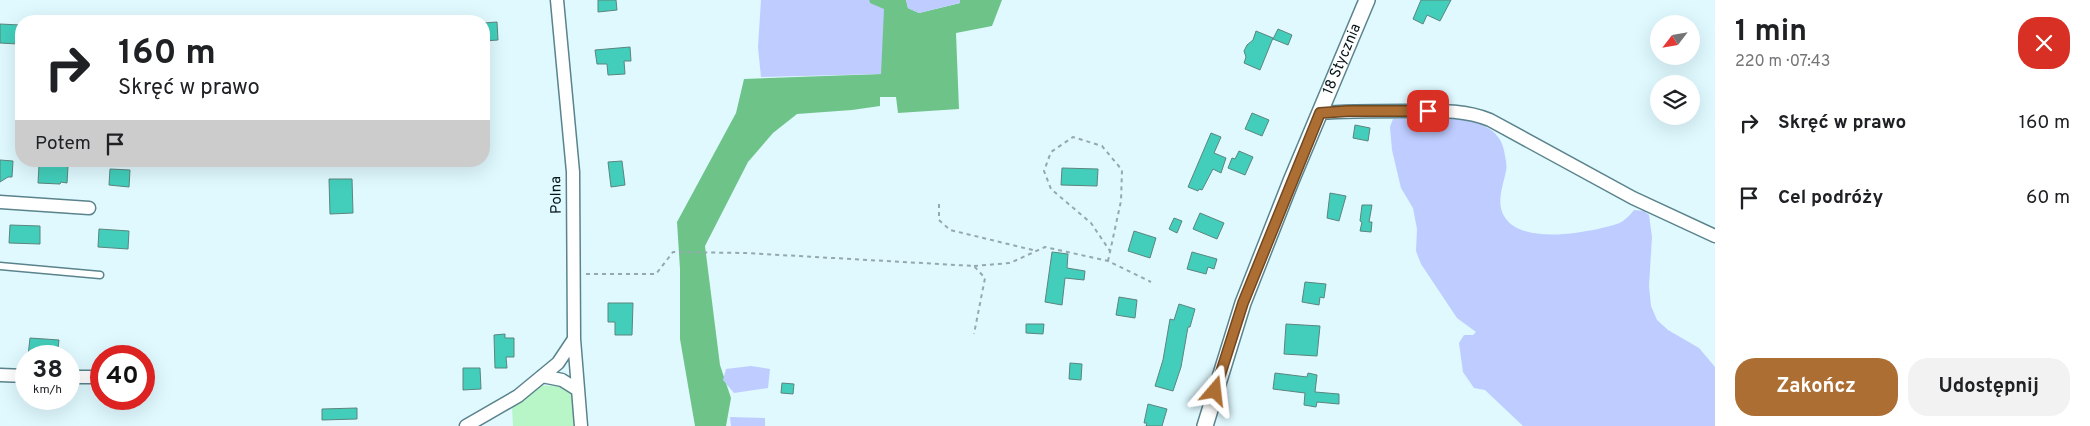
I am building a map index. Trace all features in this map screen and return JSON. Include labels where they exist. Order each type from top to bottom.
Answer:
[{"type":"street","name":"Polna","points":[[557,0],[573,172],[574,339],[581,426]]},
{"type":"street","name":"18 Stycznia","points":[[1205,426],[1243,303],[1367,0]]},
{"type":"street","points":[[1320,113],[1348,111],[1448,111],[1473,113],[1490,120],[1633,198],[1715,236]]},
{"type":"street","points":[[0,202],[89,208]]},
{"type":"street","points":[[466,426],[518,396],[558,363],[574,339]]},
{"type":"street","points":[[0,375],[15,376]]},
{"type":"street","points":[[542,376],[562,380],[578,390]]},
{"type":"street","points":[[80,378],[90,378]]},
{"type":"lane","points":[[0,266],[100,275]]},
{"type":"path","points":[[1108,261],[1110,251],[1120,201],[1122,170],[1102,146],[1073,137],[1052,152],[1044,170],[1051,189],[1091,223],[1110,251]]},
{"type":"path","points":[[939,204],[939,220],[950,230],[1039,251]]},
{"type":"path","points":[[574,274],[656,274],[674,252],[745,253],[974,266],[1010,263],[1039,251],[1045,246],[1108,261],[1151,282]]},
{"type":"path","points":[[974,266],[985,278],[974,334]]},
{"type":"green space","points":[[869,0],[906,0],[908,8],[919,13],[960,3],[960,0],[1002,0],[992,26],[956,33],[959,109],[898,113],[896,97],[880,97],[880,106],[797,114],[773,133],[748,162],[705,246],[720,365],[731,398],[726,426],[695,426],[680,339],[680,269],[677,222],[736,113],[744,79],[881,74]]},
{"type":"green space","points":[[539,385],[563,387],[574,395],[575,426],[513,426],[512,406]]},
{"type":"water","points":[[761,0],[869,0],[870,3],[884,9],[881,74],[761,77],[758,47]]},
{"type":"water","points":[[906,0],[960,0],[960,3],[919,13],[908,8]]},
{"type":"water","points":[[1448,117],[1467,120],[1485,126],[1498,137],[1503,146],[1506,165],[1501,194],[1502,211],[1512,225],[1522,230],[1548,234],[1575,233],[1618,224],[1634,210],[1644,211],[1649,215],[1652,237],[1649,286],[1651,306],[1657,320],[1668,330],[1699,348],[1715,367],[1715,426],[1523,426],[1485,390],[1474,388],[1463,372],[1459,343],[1464,335],[1473,335],[1476,332],[1457,318],[1421,264],[1416,251],[1417,229],[1413,208],[1401,188],[1392,150],[1390,127],[1393,119]]},
{"type":"water","points":[[751,366],[770,369],[768,388],[734,393],[723,380],[726,369]]},
{"type":"water","points":[[730,417],[765,418],[765,426],[731,426]]},
{"type":"building","points":[[598,0],[616,0],[617,10],[598,12]]},
{"type":"building","points":[[1421,0],[1451,0],[1440,21],[1427,15],[1423,24],[1413,19]]},
{"type":"building","points":[[497,22],[498,40],[490,41],[490,23]]},
{"type":"building","points":[[0,24],[15,25],[15,44],[0,43]]},
{"type":"building","points":[[1278,29],[1292,35],[1288,45],[1273,39]]},
{"type":"building","points":[[1256,31],[1273,38],[1260,70],[1244,63],[1246,57],[1244,51],[1253,40]]},
{"type":"building","points":[[630,47],[631,61],[624,61],[625,74],[608,75],[607,64],[597,64],[595,50]]},
{"type":"building","points":[[1252,113],[1269,120],[1262,136],[1245,129]]},
{"type":"building","points":[[1355,125],[1370,128],[1368,141],[1353,138]]},
{"type":"building","points":[[1211,133],[1221,137],[1214,153],[1226,158],[1221,173],[1213,169],[1202,190],[1199,189],[1198,191],[1188,187]]},
{"type":"building","points":[[1239,151],[1253,157],[1245,175],[1228,168],[1232,158],[1235,159]]},
{"type":"building","points":[[0,160],[13,161],[12,177],[8,177],[0,182]]},
{"type":"building","points":[[622,161],[625,185],[611,187],[608,162]]},
{"type":"building","points":[[39,167],[68,167],[67,183],[38,183]]},
{"type":"building","points":[[1062,168],[1098,169],[1097,186],[1061,185]]},
{"type":"building","points":[[110,169],[130,170],[129,187],[109,185]]},
{"type":"building","points":[[329,179],[352,179],[353,213],[330,214]]},
{"type":"building","points":[[1330,193],[1346,196],[1339,221],[1327,218]]},
{"type":"building","points":[[1362,205],[1372,205],[1369,222],[1372,222],[1371,232],[1360,231]]},
{"type":"building","points":[[1200,213],[1224,223],[1217,239],[1193,229]]},
{"type":"building","points":[[1174,218],[1182,221],[1177,233],[1169,229]]},
{"type":"building","points":[[10,225],[40,226],[40,244],[9,243]]},
{"type":"building","points":[[99,229],[129,231],[128,249],[98,247]]},
{"type":"building","points":[[1134,231],[1156,238],[1150,258],[1128,251]]},
{"type":"building","points":[[1052,252],[1068,254],[1067,268],[1085,271],[1084,280],[1065,278],[1062,305],[1045,302]]},
{"type":"building","points":[[1192,252],[1217,259],[1214,269],[1208,267],[1206,274],[1187,269]]},
{"type":"building","points":[[1305,282],[1326,284],[1324,298],[1320,297],[1319,305],[1302,302]]},
{"type":"building","points":[[1119,297],[1137,300],[1135,318],[1116,315]]},
{"type":"building","points":[[608,303],[633,303],[632,335],[615,335],[615,322],[608,322]]},
{"type":"building","points":[[1179,304],[1195,309],[1190,327],[1188,327],[1181,367],[1173,391],[1155,386],[1163,360],[1170,319],[1174,320]]},
{"type":"building","points":[[1026,324],[1044,324],[1043,334],[1026,333]]},
{"type":"building","points":[[1286,324],[1320,326],[1317,356],[1284,354]]},
{"type":"building","points":[[505,334],[505,338],[514,338],[514,357],[506,357],[507,368],[495,368],[494,335]]},
{"type":"building","points":[[30,338],[59,340],[58,345],[29,345]]},
{"type":"building","points":[[1070,363],[1082,364],[1081,380],[1069,379]]},
{"type":"building","points":[[463,368],[480,368],[481,389],[463,390]]},
{"type":"building","points":[[1275,373],[1307,377],[1308,373],[1317,375],[1315,392],[1339,394],[1339,404],[1317,402],[1316,407],[1304,405],[1305,393],[1273,389]]},
{"type":"building","points":[[782,383],[794,384],[793,394],[781,393]]},
{"type":"building","points":[[1148,404],[1167,409],[1162,426],[1146,426],[1147,423],[1144,423]]},
{"type":"building","points":[[357,408],[357,419],[322,420],[322,409]]},
{"type":"route","points":[[1215,391],[1243,303],[1320,113],[1428,111]]}]
